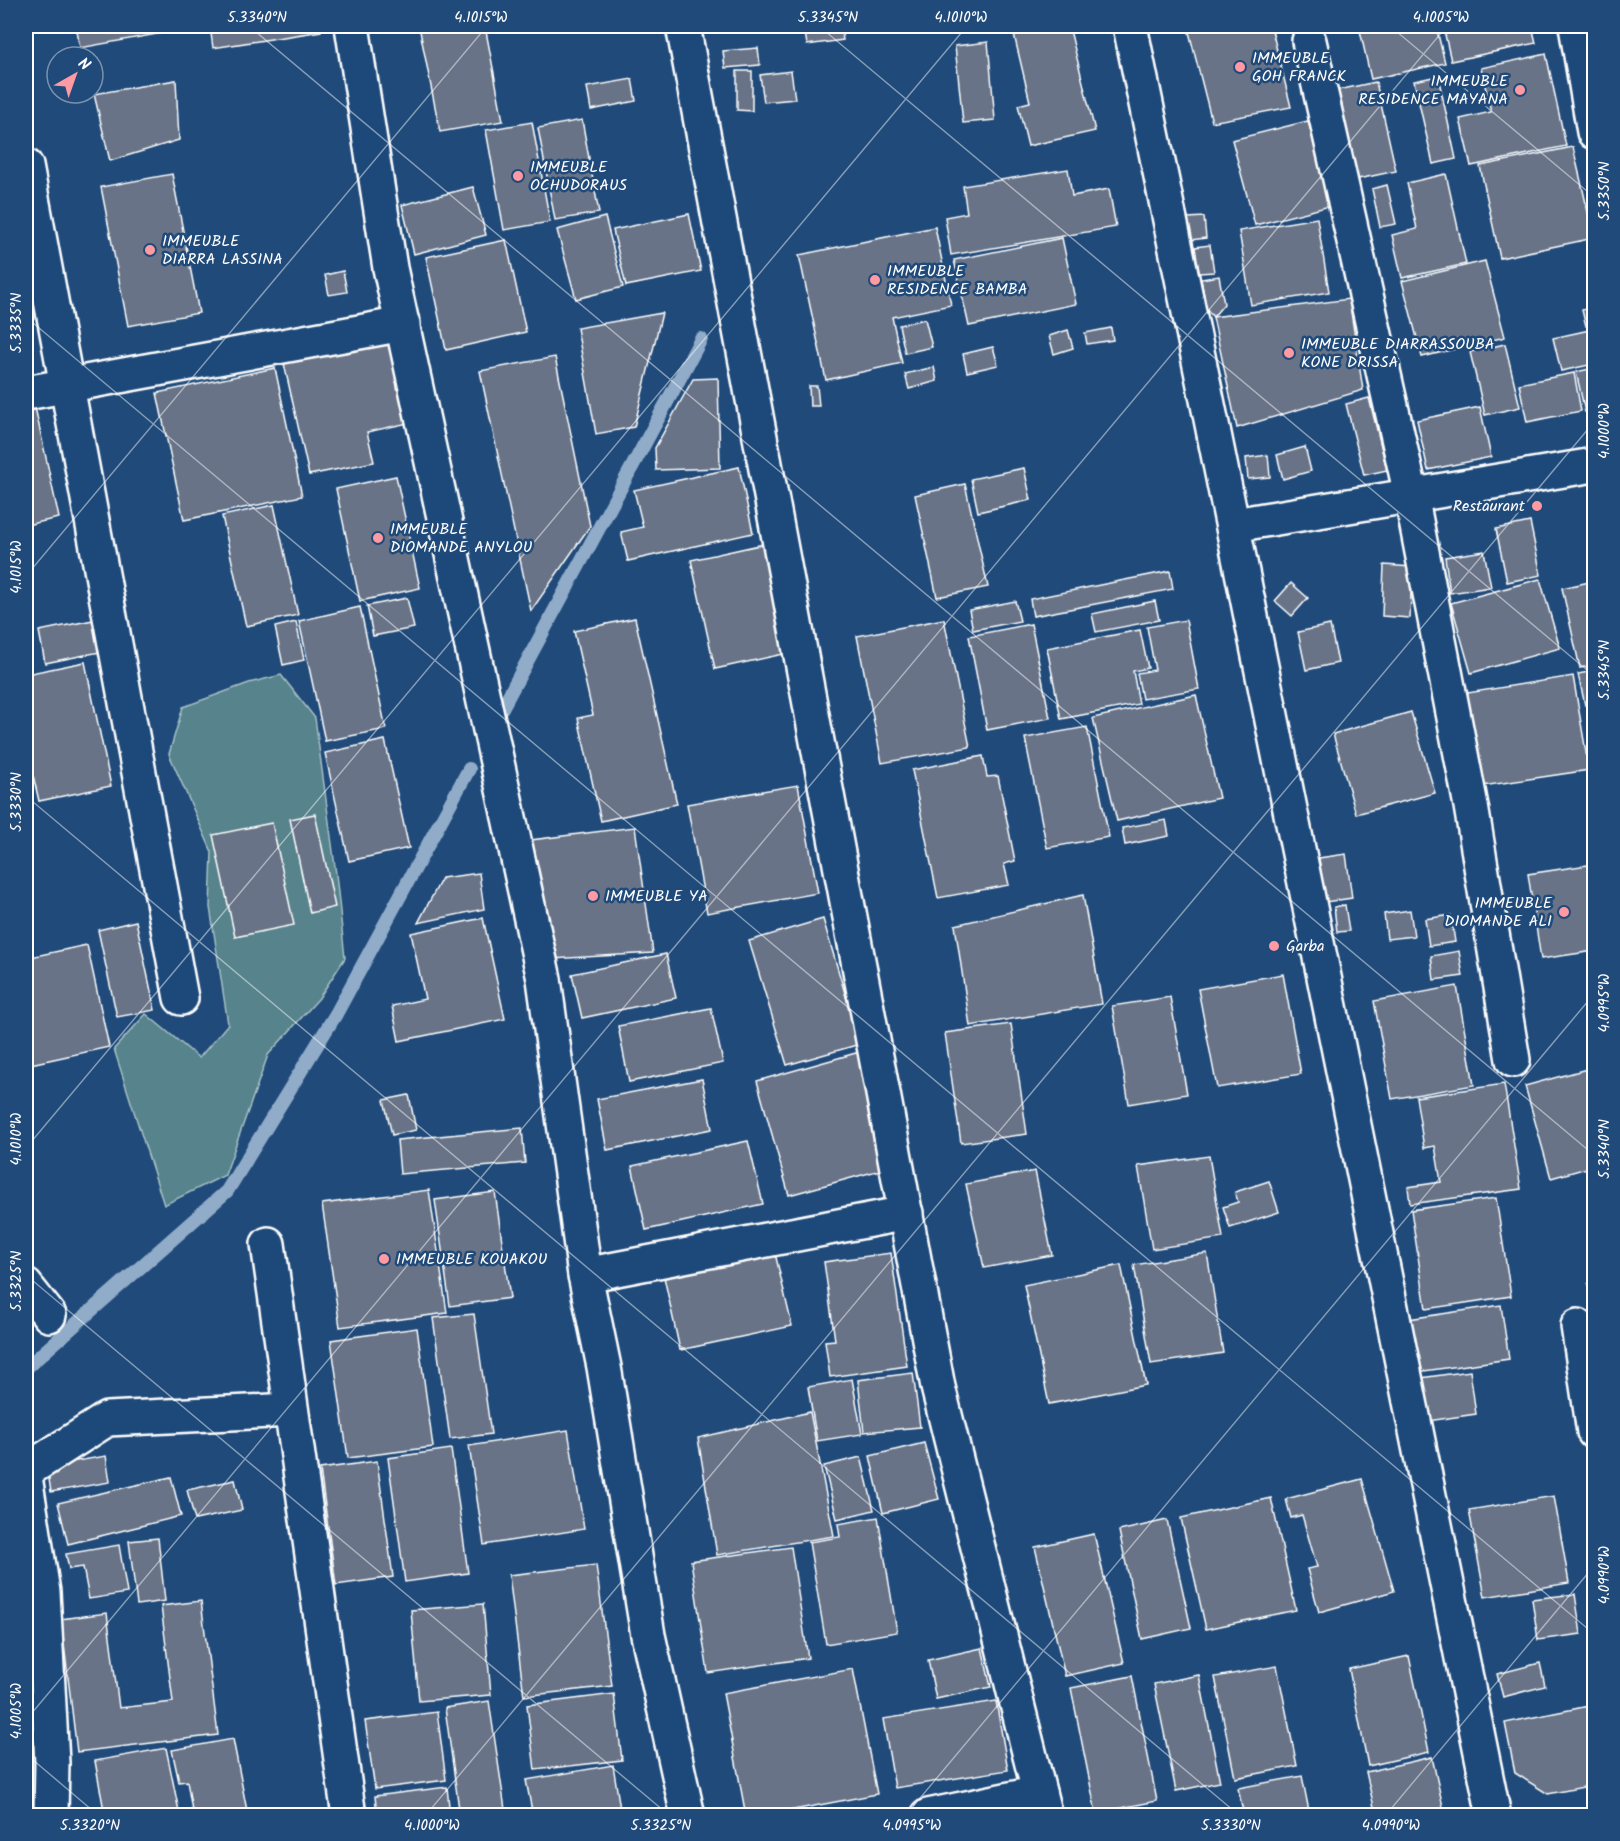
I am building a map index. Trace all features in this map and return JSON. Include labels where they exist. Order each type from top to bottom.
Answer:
[{"type":"street","points":[[352,26],[390,268],[544,979],[585,1275],[604,1367],[648,1635],[688,1815]]},
{"type":"street","points":[[683,26],[939,1387],[1042,1804],[928,1815]]},
{"type":"street","points":[[1130,26],[1234,525],[1347,1098],[1494,1815]]},
{"type":"street","points":[[1576,26],[1594,132]]},
{"type":"street","points":[[1309,41],[1411,495],[1471,806],[1513,1060]]},
{"type":"street","points":[[26,166],[181,998]]},
{"type":"street","points":[[26,393],[403,324]]},
{"type":"street","points":[[1234,525],[1594,465]]},
{"type":"street","points":[[585,1275],[906,1213]]},
{"type":"street","points":[[268,1244],[349,1815]]},
{"type":"street","points":[[26,1286],[49,1315]]},
{"type":"street","points":[[1578,1326],[1594,1432]]},
{"type":"street","points":[[26,1472],[106,1419],[291,1410]]},
{"type":"street","points":[[26,1484],[43,1592],[52,1763],[51,1815]]},
{"type":"green space","points":[[281,675],[315,718],[345,958],[319,998],[268,1055],[225,1175],[164,1205],[114,1049],[146,1014],[199,1058],[228,1024],[210,907],[212,852],[169,754],[183,707],[249,683]]},
{"type":"building","points":[[76,26],[162,26],[163,33],[97,45],[79,45]]},
{"type":"building","points":[[210,26],[321,26],[321,31],[213,48]]},
{"type":"building","points":[[419,26],[485,26],[503,121],[440,132]]},
{"type":"building","points":[[804,26],[841,26],[843,40],[807,45]]},
{"type":"building","points":[[1012,26],[1069,26],[1095,131],[1028,146],[1018,105],[1030,102]]},
{"type":"building","name":"IMMEUBLE GOH FRANCK","points":[[1271,26],[1291,107],[1212,122],[1188,28]]},
{"type":"building","points":[[1359,26],[1436,26],[1445,63],[1371,79]]},
{"type":"building","points":[[1443,26],[1532,26],[1536,43],[1451,61]]},
{"type":"building","points":[[988,42],[995,120],[963,123],[955,46]]},
{"type":"building","points":[[758,48],[760,65],[725,68],[723,51]]},
{"type":"building","name":"IMMEUBLE RESIDENCE MAYANA","points":[[1546,54],[1566,146],[1471,166],[1460,119],[1491,112],[1481,68]]},
{"type":"building","points":[[737,71],[752,71],[752,111],[737,110]]},
{"type":"building","points":[[791,71],[795,99],[764,102],[760,75]]},
{"type":"building","points":[[1438,76],[1456,159],[1433,164],[1414,81]]},
{"type":"building","points":[[632,79],[636,101],[591,110],[587,87]]},
{"type":"building","points":[[176,80],[179,140],[110,161],[97,105],[105,105],[105,92]]},
{"type":"building","points":[[1376,82],[1396,171],[1358,179],[1338,90]]},
{"type":"building","points":[[582,120],[599,213],[555,220],[538,128]]},
{"type":"building","points":[[1308,121],[1330,206],[1255,225],[1232,140]]},
{"type":"building","name":"IMMEUBLE OCHUDORAUS","points":[[532,122],[550,222],[504,230],[486,130]]},
{"type":"building","points":[[1573,147],[1594,238],[1500,258],[1480,166]]},
{"type":"building","points":[[1068,169],[1072,196],[1109,189],[1116,227],[951,255],[945,217],[967,213],[963,186]]},
{"type":"building","name":"IMMEUBLE DIARRA LASSINA","points":[[172,174],[199,313],[128,326],[101,187]]},
{"type":"building","points":[[1446,174],[1466,264],[1402,278],[1392,235],[1417,229],[1407,183]]},
{"type":"building","points":[[1387,185],[1396,224],[1380,227],[1372,189]]},
{"type":"building","points":[[473,187],[486,235],[414,254],[402,205]]},
{"type":"building","points":[[689,214],[701,271],[626,286],[613,230]]},
{"type":"building","points":[[605,217],[623,287],[576,299],[557,230]]},
{"type":"building","points":[[1204,217],[1206,238],[1191,240],[1188,218]]},
{"type":"building","points":[[1317,218],[1329,292],[1251,305],[1239,231]]},
{"type":"building","name":"IMMEUBLE RESIDENCE BAMBA","points":[[935,227],[951,305],[892,317],[902,363],[826,380],[799,255]]},
{"type":"building","points":[[1062,238],[1076,304],[969,326],[954,260]]},
{"type":"building","points":[[506,240],[526,332],[446,350],[426,257]]},
{"type":"building","points":[[1210,245],[1214,272],[1199,273],[1195,247]]},
{"type":"building","points":[[1485,261],[1505,337],[1422,357],[1402,281]]},
{"type":"building","points":[[343,271],[347,292],[329,295],[325,275]]},
{"type":"building","points":[[1219,276],[1224,304],[1213,317],[1206,308],[1201,279]]},
{"type":"building","name":"IMMEUBLE DIARRASSOUBA KONE DRISSA","points":[[1349,299],[1363,390],[1237,428],[1213,317]]},
{"type":"building","points":[[1594,307],[1594,325],[1586,326],[1582,310]]},
{"type":"building","points":[[662,313],[634,427],[596,434],[577,328]]},
{"type":"building","points":[[925,319],[932,347],[905,353],[899,325]]},
{"type":"building","points":[[1111,328],[1113,340],[1087,344],[1085,333]]},
{"type":"building","points":[[1594,329],[1594,364],[1561,371],[1553,338]]},
{"type":"building","points":[[1068,330],[1073,348],[1054,354],[1049,336]]},
{"type":"building","points":[[395,336],[413,422],[367,432],[374,462],[309,475],[283,359]]},
{"type":"building","points":[[1505,344],[1520,407],[1485,415],[1470,352]]},
{"type":"building","points":[[993,347],[998,365],[967,372],[963,354]]},
{"type":"building","points":[[555,357],[590,526],[531,611],[480,371]]},
{"type":"building","points":[[934,367],[937,381],[909,389],[905,374]]},
{"type":"building","points":[[275,368],[302,496],[184,520],[157,393]]},
{"type":"building","points":[[1594,368],[1594,409],[1585,412],[1576,372]]},
{"type":"building","points":[[1574,373],[1581,411],[1527,422],[1519,384]]},
{"type":"building","points":[[718,378],[720,468],[656,470],[655,448],[693,379]]},
{"type":"building","points":[[809,386],[817,386],[819,406],[810,406]]},
{"type":"building","points":[[1369,398],[1387,470],[1364,475],[1346,404]]},
{"type":"building","points":[[35,407],[59,518],[26,525],[26,409]]},
{"type":"building","points":[[1480,407],[1491,457],[1428,470],[1417,420]]},
{"type":"building","points":[[1305,447],[1311,471],[1283,479],[1277,455]]},
{"type":"building","points":[[1268,455],[1270,477],[1248,479],[1246,458]]},
{"type":"building","points":[[739,467],[753,533],[628,561],[621,532],[643,527],[634,490]]},
{"type":"building","points":[[1024,468],[1031,500],[978,512],[971,479]]},
{"type":"building","name":"IMMEUBLE DIOMANDE ANYLOU","points":[[396,476],[420,588],[360,601],[336,489]]},
{"type":"building","points":[[965,484],[988,587],[937,597],[915,495]]},
{"type":"building","points":[[274,505],[298,615],[246,626],[222,516]]},
{"type":"building","points":[[1530,522],[1541,575],[1507,582],[1496,529]]},
{"type":"building","points":[[764,544],[788,653],[715,669],[691,560]]},
{"type":"building","points":[[1484,551],[1491,587],[1450,593],[1445,557]]},
{"type":"building","points":[[1384,565],[1412,567],[1410,618],[1382,616]]},
{"type":"building","points":[[1170,571],[1173,589],[1033,616],[1030,599]]},
{"type":"building","points":[[1540,579],[1560,648],[1471,673],[1451,603]]},
{"type":"building","points":[[1594,581],[1594,665],[1580,668],[1562,588]]},
{"type":"building","points":[[1291,583],[1308,598],[1292,616],[1275,601]]},
{"type":"building","points":[[407,598],[414,628],[373,636],[367,606]]},
{"type":"building","points":[[1015,601],[1020,621],[973,630],[969,610]]},
{"type":"building","points":[[1155,601],[1159,620],[1096,632],[1092,614]]},
{"type":"building","points":[[26,606],[31,631],[26,632]]},
{"type":"building","points":[[360,607],[386,729],[325,741],[299,621]]},
{"type":"building","points":[[635,618],[677,804],[601,821],[578,718],[593,715],[574,631]]},
{"type":"building","points":[[98,619],[105,651],[45,663],[39,631]]},
{"type":"building","points":[[944,619],[970,747],[882,763],[857,636]]},
{"type":"building","points":[[1186,620],[1199,689],[1142,699],[1137,673],[1155,670],[1147,627]]},
{"type":"building","points":[[296,622],[304,660],[283,665],[275,627]]},
{"type":"building","points":[[1031,624],[1050,718],[987,730],[969,636]]},
{"type":"building","points":[[1330,625],[1338,663],[1306,670],[1298,632]]},
{"type":"building","points":[[1140,630],[1148,668],[1133,671],[1139,704],[1061,719],[1047,648]]},
{"type":"building","points":[[85,662],[111,786],[39,801],[33,775],[26,777],[26,674]]},
{"type":"building","points":[[1594,671],[1594,703],[1585,705],[1578,674]]},
{"type":"building","points":[[1573,676],[1589,770],[1476,787],[1461,694]]},
{"type":"building","points":[[1196,695],[1219,798],[1117,821],[1093,718]]},
{"type":"building","points":[[1411,712],[1435,793],[1356,814],[1333,734]]},
{"type":"building","points":[[1087,727],[1109,837],[1047,848],[1025,738]]},
{"type":"building","points":[[385,740],[409,848],[349,861],[325,753]]},
{"type":"building","points":[[983,756],[987,777],[998,776],[1015,861],[1004,864],[1009,885],[938,898],[912,770]]},
{"type":"building","points":[[798,785],[818,893],[707,913],[687,804]]},
{"type":"building","points":[[315,814],[335,907],[310,913],[290,819]]},
{"type":"building","points":[[1166,820],[1169,836],[1125,845],[1122,828]]},
{"type":"building","points":[[272,823],[294,925],[235,937],[213,835]]},
{"type":"building","name":"IMMEUBLE YA","points":[[635,827],[653,953],[551,959],[531,840]]},
{"type":"building","points":[[1346,854],[1352,898],[1325,902],[1319,858]]},
{"type":"building","name":"IMMEUBLE DIOMANDE ALI","points":[[1594,864],[1594,951],[1541,959],[1528,874]]},
{"type":"building","points":[[479,873],[484,909],[418,923],[442,878]]},
{"type":"building","points":[[1083,895],[1102,1004],[970,1026],[955,925]]},
{"type":"building","points":[[1345,905],[1349,931],[1337,932],[1334,907]]},
{"type":"building","points":[[1410,910],[1414,936],[1387,939],[1384,914]]},
{"type":"building","points":[[1451,915],[1455,942],[1429,946],[1425,919]]},
{"type":"building","points":[[483,918],[505,1019],[399,1041],[392,1006],[425,999],[411,933]]},
{"type":"building","points":[[823,919],[860,1044],[787,1065],[749,941]]},
{"type":"building","points":[[136,921],[155,1010],[117,1017],[98,930]]},
{"type":"building","points":[[87,945],[109,1047],[26,1065],[26,958]]},
{"type":"building","points":[[1459,951],[1463,976],[1434,980],[1431,956]]},
{"type":"building","points":[[666,954],[676,998],[582,1018],[572,974]]},
{"type":"building","points":[[1283,974],[1301,1074],[1217,1088],[1198,989]]},
{"type":"building","points":[[1457,986],[1474,1085],[1392,1099],[1374,1001]]},
{"type":"building","points":[[1170,997],[1187,1094],[1129,1104],[1112,1006]]},
{"type":"building","points":[[711,1008],[723,1063],[629,1082],[618,1026]]},
{"type":"building","points":[[1011,1024],[1027,1134],[961,1143],[945,1033]]},
{"type":"building","points":[[863,1051],[895,1166],[789,1195],[757,1081]]},
{"type":"building","points":[[1594,1067],[1594,1166],[1551,1178],[1525,1086]]},
{"type":"building","points":[[702,1079],[712,1129],[607,1150],[597,1099]]},
{"type":"building","points":[[1504,1084],[1521,1189],[1410,1204],[1408,1187],[1441,1182],[1435,1146],[1424,1148],[1416,1097]]},
{"type":"building","points":[[409,1095],[416,1130],[392,1135],[384,1100]]},
{"type":"building","points":[[522,1128],[525,1163],[400,1174],[397,1140]]},
{"type":"building","points":[[748,1141],[763,1204],[646,1230],[632,1166]]},
{"type":"building","points":[[1209,1156],[1223,1238],[1152,1249],[1138,1166]]},
{"type":"building","points":[[1035,1171],[1052,1255],[984,1268],[966,1184]]},
{"type":"building","points":[[1269,1181],[1279,1212],[1230,1228],[1223,1207],[1238,1202],[1235,1192]]},
{"type":"building","name":"IMMEUBLE KOUAKOU","points":[[429,1190],[447,1313],[340,1327],[322,1204]]},
{"type":"building","points":[[495,1192],[510,1298],[450,1306],[435,1200]]},
{"type":"building","points":[[1496,1198],[1511,1296],[1426,1309],[1411,1210]]},
{"type":"building","points":[[775,1253],[792,1326],[680,1350],[664,1277]]},
{"type":"building","points":[[891,1253],[907,1366],[830,1377],[825,1341],[835,1340],[824,1262]]},
{"type":"building","points":[[1207,1253],[1223,1353],[1151,1364],[1134,1265]]},
{"type":"building","points":[[1121,1265],[1146,1385],[1049,1404],[1024,1285]]},
{"type":"building","points":[[1588,1284],[1594,1284],[1594,1306],[1591,1306]]},
{"type":"building","points":[[1501,1305],[1509,1359],[1410,1373],[1402,1320]]},
{"type":"building","points":[[474,1314],[491,1434],[450,1439],[433,1318]]},
{"type":"building","points":[[417,1328],[433,1447],[348,1458],[331,1340]]},
{"type":"building","points":[[1470,1371],[1476,1414],[1421,1422],[1414,1379]]},
{"type":"building","points":[[913,1373],[920,1427],[864,1432],[858,1380]]},
{"type":"building","points":[[852,1379],[862,1434],[817,1441],[808,1387]]},
{"type":"building","points":[[810,1412],[834,1536],[717,1555],[698,1438]]},
{"type":"building","points":[[568,1430],[584,1529],[484,1545],[469,1446]]},
{"type":"building","points":[[924,1443],[939,1499],[883,1513],[870,1456]]},
{"type":"building","points":[[451,1449],[468,1573],[405,1582],[388,1458]]},
{"type":"building","points":[[106,1456],[110,1482],[51,1492],[47,1466]]},
{"type":"building","points":[[861,1457],[874,1510],[837,1519],[824,1466]]},
{"type":"building","points":[[377,1461],[393,1577],[336,1585],[320,1469]]},
{"type":"building","points":[[171,1477],[181,1516],[68,1544],[58,1503]]},
{"type":"building","points":[[1362,1479],[1394,1591],[1319,1612],[1307,1569],[1317,1567],[1302,1515],[1291,1518],[1286,1499]]},
{"type":"building","points":[[235,1480],[242,1510],[195,1520],[187,1490]]},
{"type":"building","points":[[1554,1496],[1569,1583],[1485,1597],[1469,1510]]},
{"type":"building","points":[[1271,1498],[1296,1610],[1206,1629],[1181,1518]]},
{"type":"building","points":[[878,1517],[897,1632],[826,1644],[809,1542],[840,1537],[838,1524]]},
{"type":"building","points":[[1167,1520],[1191,1628],[1142,1639],[1119,1531]]},
{"type":"building","points":[[1094,1534],[1124,1663],[1065,1676],[1035,1547]]},
{"type":"building","points":[[158,1538],[165,1601],[137,1605],[129,1541]]},
{"type":"building","points":[[119,1545],[127,1593],[89,1599],[83,1567],[69,1569],[66,1554]]},
{"type":"building","points":[[791,1547],[808,1658],[708,1673],[691,1561]]},
{"type":"building","points":[[596,1565],[612,1686],[524,1696],[509,1575]]},
{"type":"building","points":[[1575,1594],[1581,1634],[1538,1640],[1532,1599]]},
{"type":"building","points":[[201,1601],[218,1735],[77,1752],[61,1619],[107,1613],[119,1708],[173,1702],[161,1606]]},
{"type":"building","points":[[483,1604],[491,1695],[419,1701],[411,1610]]},
{"type":"building","points":[[982,1648],[991,1687],[936,1699],[928,1660]]},
{"type":"building","points":[[1409,1656],[1429,1752],[1368,1766],[1349,1669]]},
{"type":"building","points":[[1540,1663],[1545,1686],[1503,1697],[1497,1674]]},
{"type":"building","points":[[1277,1666],[1297,1766],[1235,1778],[1215,1677]]},
{"type":"building","points":[[853,1669],[877,1794],[762,1816],[746,1816],[723,1693]]},
{"type":"building","points":[[1199,1675],[1220,1782],[1176,1791],[1154,1684]]},
{"type":"building","points":[[1132,1676],[1157,1801],[1096,1813],[1071,1688]]},
{"type":"building","points":[[614,1694],[622,1760],[535,1770],[527,1705]]},
{"type":"building","points":[[489,1701],[506,1816],[460,1816],[445,1708]]},
{"type":"building","points":[[996,1701],[1008,1770],[895,1788],[883,1719]]},
{"type":"building","points":[[1594,1705],[1594,1785],[1548,1794],[1515,1773],[1505,1723]]},
{"type":"building","points":[[437,1712],[446,1780],[375,1789],[365,1721]]},
{"type":"building","points":[[26,1714],[36,1716],[26,1804]]},
{"type":"building","points":[[233,1739],[248,1816],[193,1816],[187,1781],[179,1782],[172,1750]]},
{"type":"building","points":[[166,1748],[180,1816],[105,1816],[95,1761]]},
{"type":"building","points":[[1432,1757],[1445,1816],[1376,1816],[1366,1772]]},
{"type":"building","points":[[613,1765],[621,1815],[533,1816],[526,1780]]},
{"type":"building","points":[[1302,1776],[1310,1816],[1244,1816],[1238,1788]]},
{"type":"building","points":[[447,1787],[450,1816],[377,1816],[375,1796]]},
{"type":"waterway","points":[[502,708],[701,339]]},
{"type":"waterway","points":[[26,1368],[227,1191],[336,1014],[469,769]]},
{"type":"place","name":"IMMEUBLE GOH FRANCK","points":[[1240,67]]},
{"type":"place","name":"IMMEUBLE RESIDENCE MAYANA","points":[[1520,90]]},
{"type":"place","name":"IMMEUBLE OCHUDORAUS","points":[[518,176]]},
{"type":"place","name":"IMMEUBLE DIARRA LASSINA","points":[[150,250]]},
{"type":"place","name":"IMMEUBLE RESIDENCE BAMBA","points":[[875,280]]},
{"type":"place","name":"IMMEUBLE DIARRASSOUBA KONE DRISSA","points":[[1289,353]]},
{"type":"place","name":"Restaurant","points":[[1537,506]]},
{"type":"place","name":"IMMEUBLE DIOMANDE ANYLOU","points":[[378,538]]},
{"type":"place","name":"IMMEUBLE YA","points":[[593,896]]},
{"type":"place","name":"IMMEUBLE DIOMANDE ALI","points":[[1564,912]]},
{"type":"place","name":"Garba","points":[[1274,946]]},
{"type":"place","name":"IMMEUBLE KOUAKOU","points":[[384,1259]]}]
